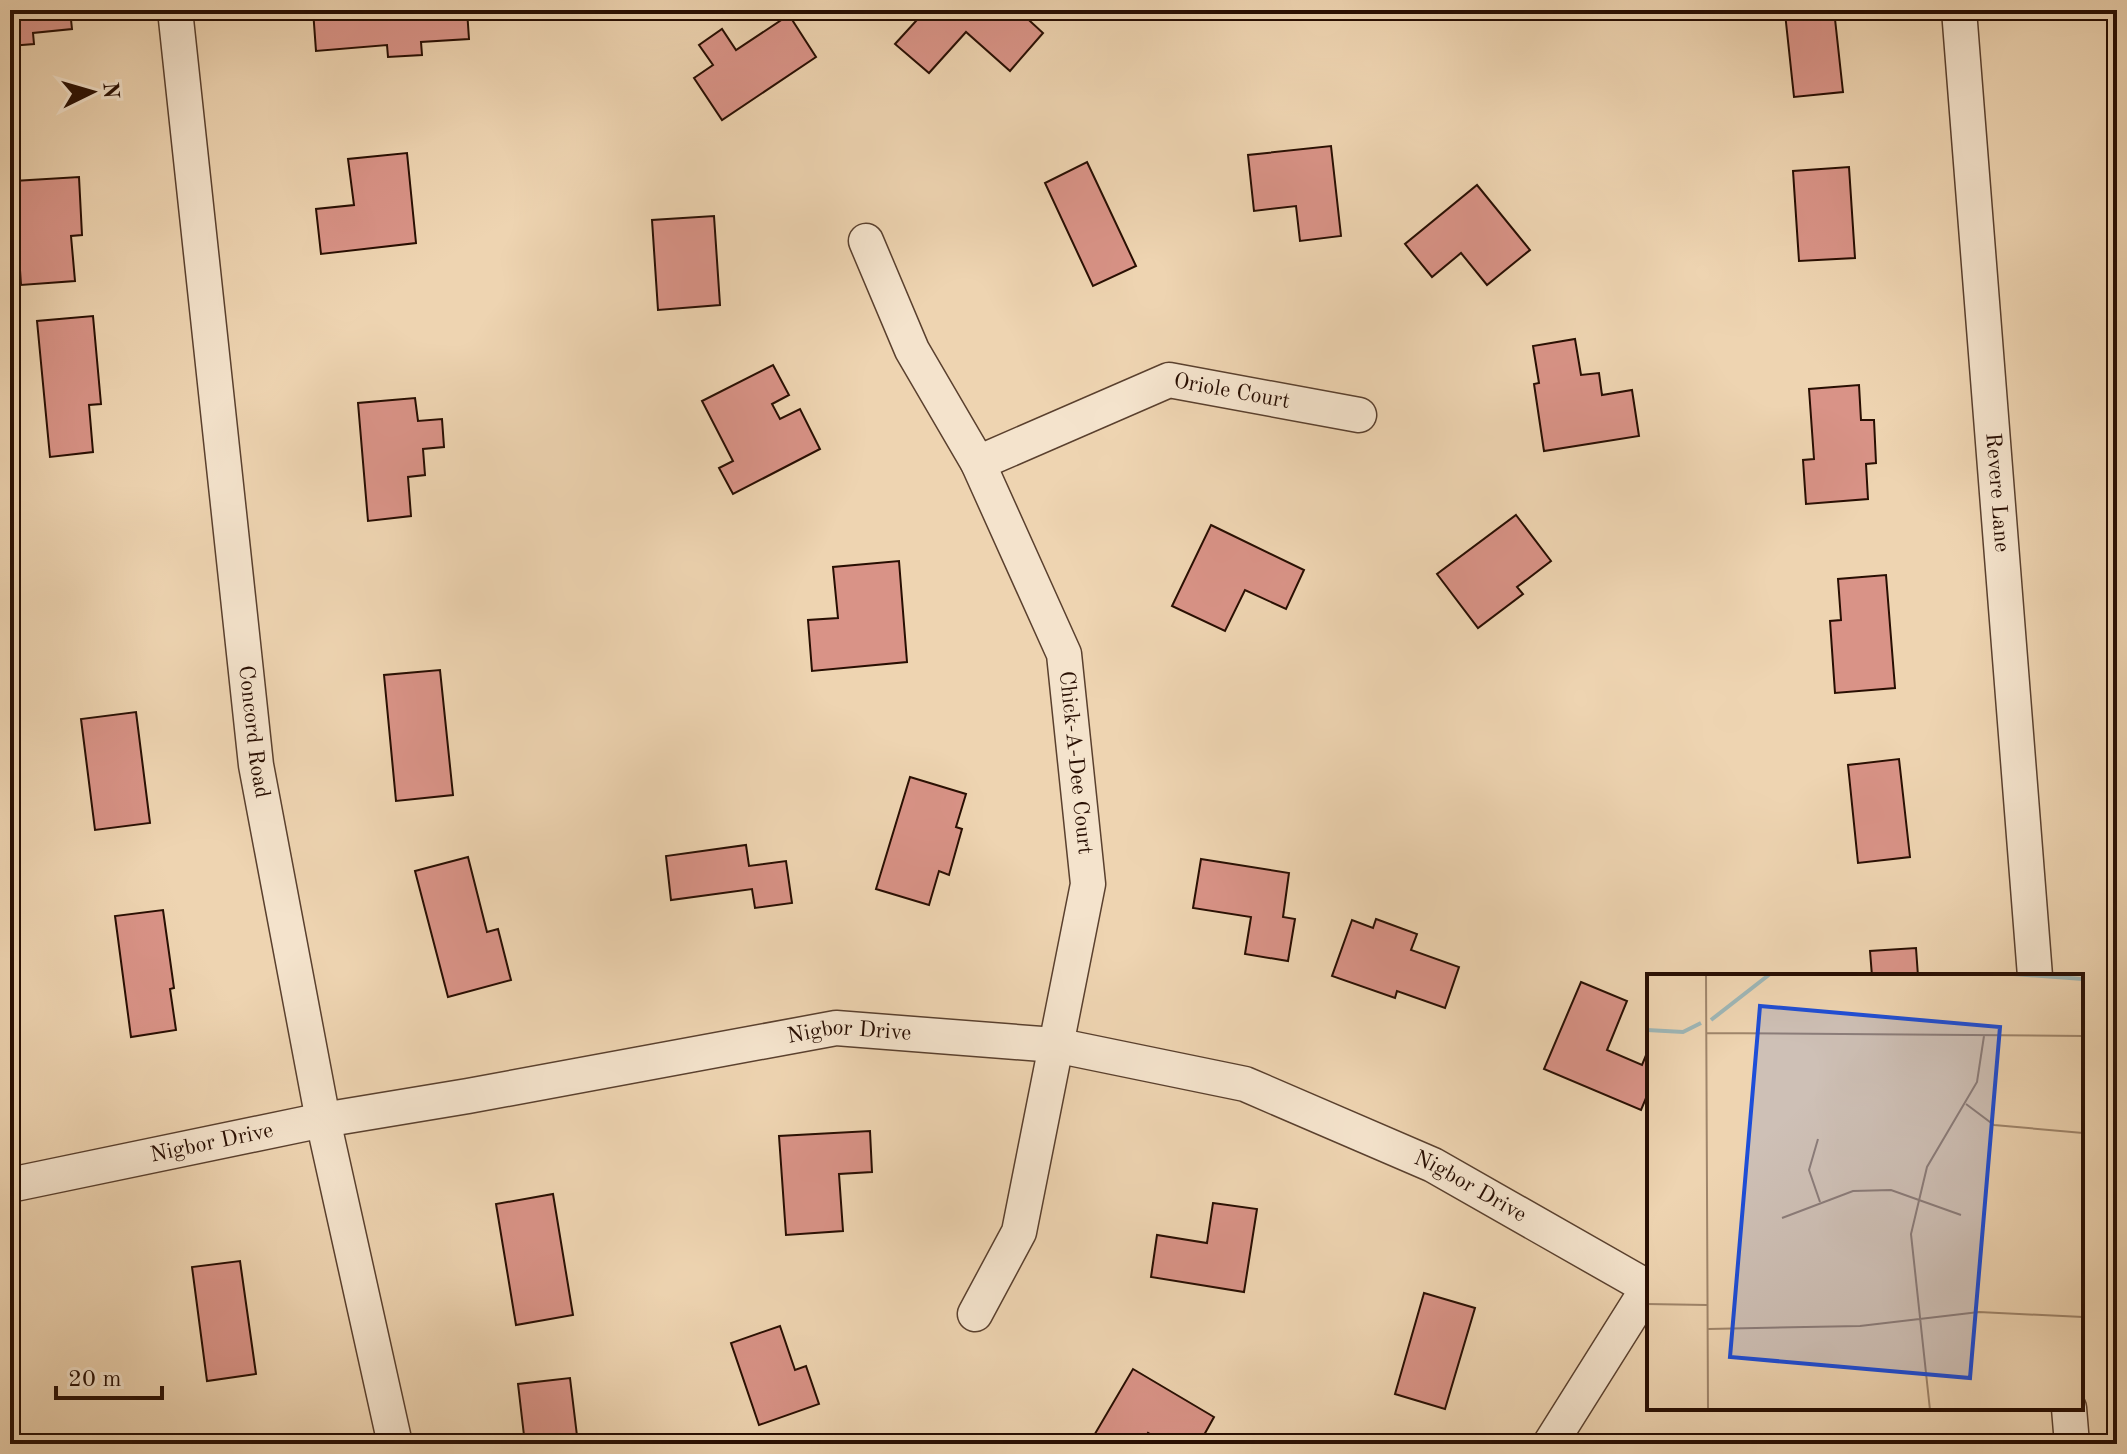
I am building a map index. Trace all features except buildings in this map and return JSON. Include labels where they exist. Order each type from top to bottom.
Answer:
[{"type":"street","name":"Concord Road","points":[[175,10],[256,765],[323,1120],[395,1444]]},
{"type":"street","name":"Revere Lane","points":[[1959,10],[2035,974]]},
{"type":"street","name":"Chick-A-Dee Court","points":[[866,241],[912,350],[978,463],[1064,654],[1088,884],[1019,1232],[975,1314]]},
{"type":"street","name":"Oriole Court","points":[[978,463],[1169,380],[1359,415]]},
{"type":"street","name":"Nigbor Drive","points":[[10,1185],[323,1120],[836,1028],[1055,1045],[1245,1084],[1433,1165],[1647,1287]]},
{"type":"street","points":[[1550,1444],[1647,1291]]},
{"type":"street","points":[[2069,1410],[2072,1444]]}]
